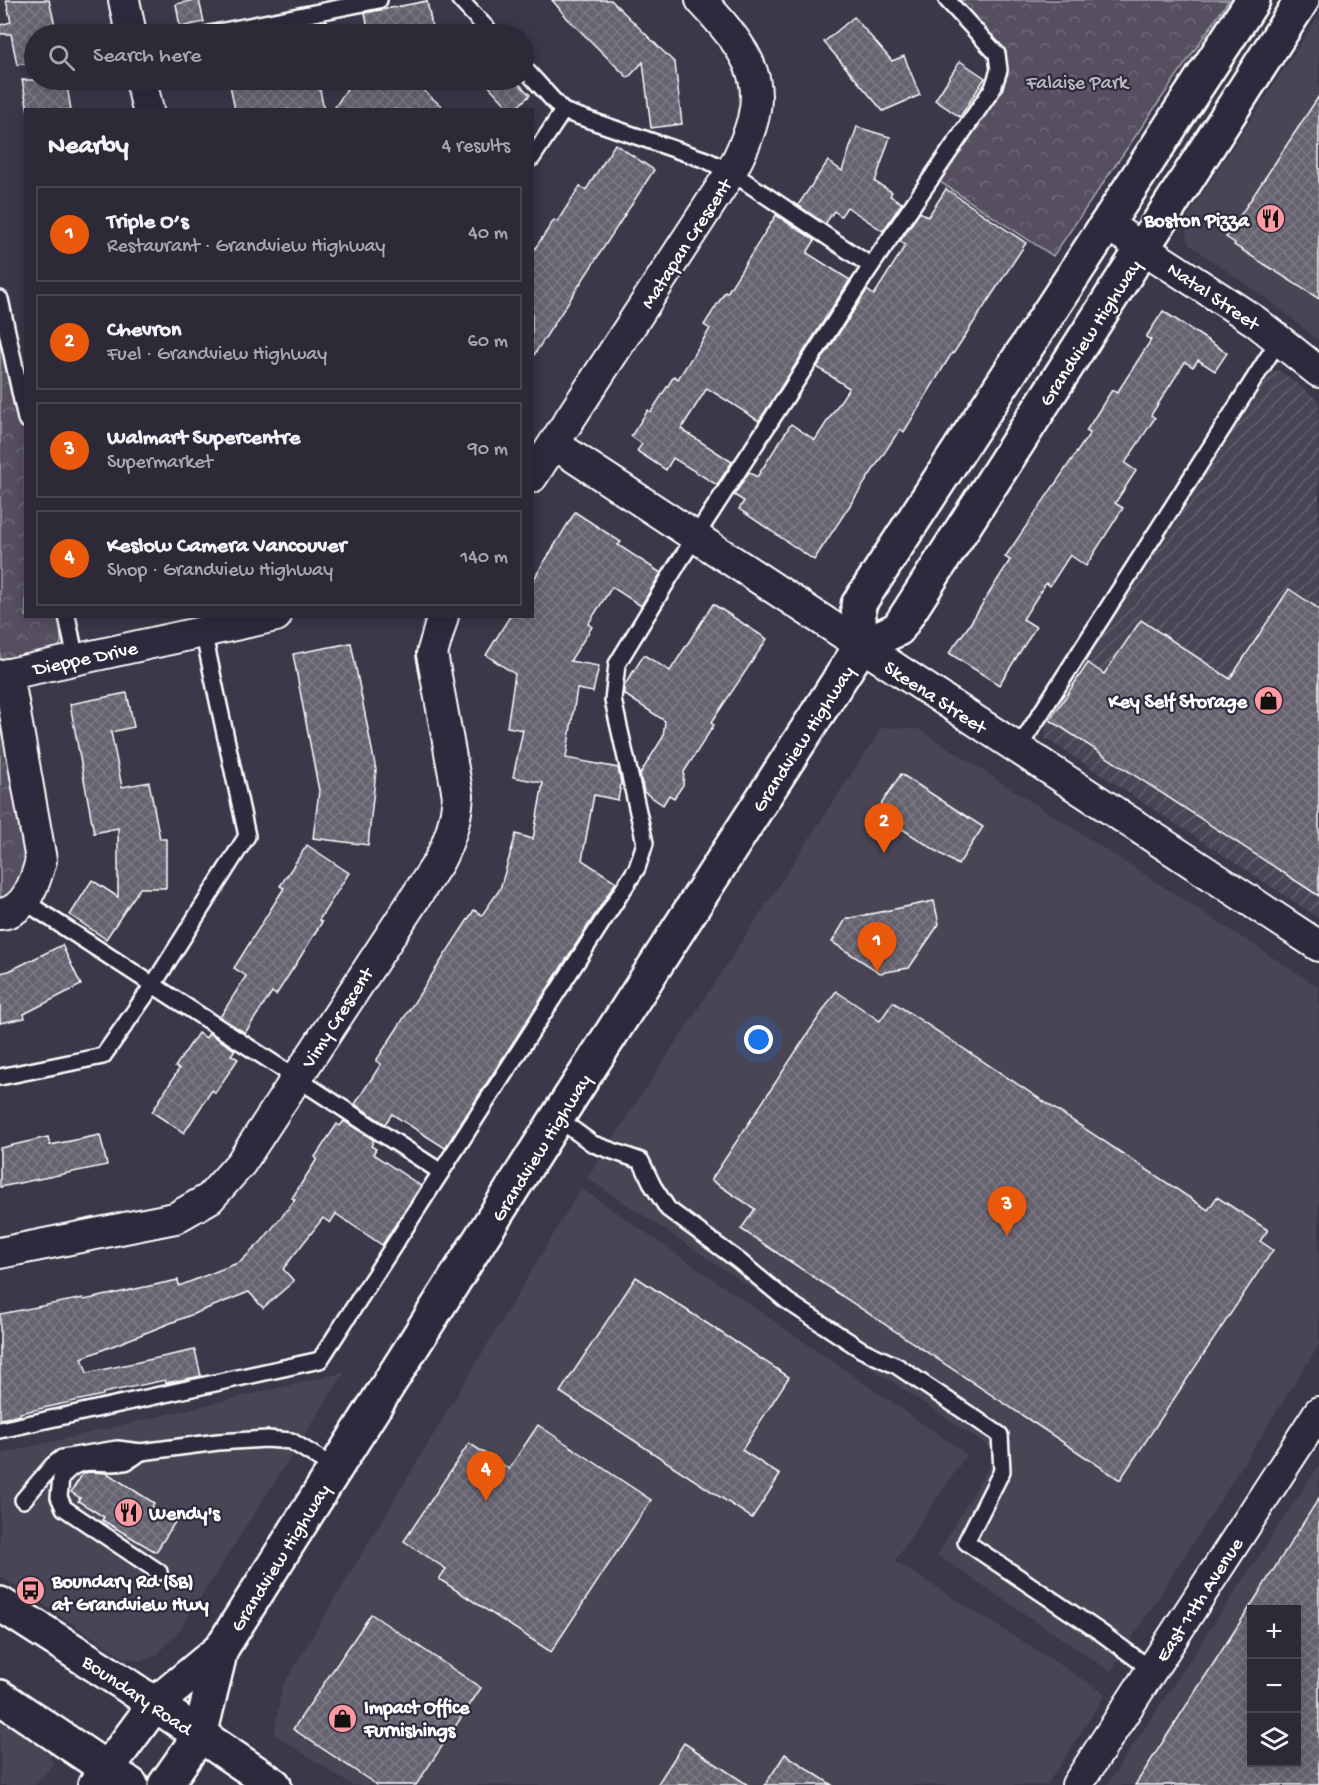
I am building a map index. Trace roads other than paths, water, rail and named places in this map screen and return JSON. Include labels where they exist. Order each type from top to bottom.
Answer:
[{"type":"main road","name":"Grandview Highway","points":[[861,646],[858,605],[1253,0]]},
{"type":"main road","name":"Grandview Highway","points":[[111,1780],[155,1704],[221,1649],[557,1118],[861,646],[898,629],[1302,0]]},
{"type":"main road","name":"Boundary Road","points":[[0,1604],[155,1704],[274,1785]]},
{"type":"main road","name":"Grandview Highway","points":[[165,1785],[200,1735],[221,1649]]},
{"type":"main road","points":[[0,1697],[111,1780]]},
{"type":"street","points":[[124,0],[129,24]]},
{"type":"street","name":"Matapan Crescent","points":[[534,474],[745,146],[756,110],[757,84],[747,55],[731,33],[701,0]]},
{"type":"street","points":[[143,90],[148,108]]},
{"type":"street","name":"Natal Street","points":[[1106,224],[1255,321],[1319,372]]},
{"type":"street","name":"Skeena Street","points":[[554,444],[1319,946]]},
{"type":"street","name":"Dieppe Drive","points":[[4,675],[264,618]]},
{"type":"street","name":"Vimy Crescent","points":[[0,1253],[175,1218],[210,1198],[241,1163],[438,863],[452,833],[457,814],[458,796],[432,654],[442,618]]},
{"type":"street","points":[[4,675],[41,860],[36,881],[12,907]]},
{"type":"street","name":"East 11th Avenue","points":[[1077,1785],[1319,1412]]},
{"type":"lane","points":[[259,24],[379,0]]},
{"type":"lane","points":[[460,0],[483,24]]},
{"type":"lane","points":[[0,1430],[320,1360],[637,868],[645,843],[613,700],[617,664],[695,537],[871,266],[993,88],[999,70],[997,54],[947,0]]},
{"type":"lane","points":[[534,79],[563,111],[706,160],[731,171],[871,266]]},
{"type":"lane","points":[[534,155],[563,111]]},
{"type":"lane","points":[[0,299],[24,410]]},
{"type":"lane","points":[[1018,749],[1279,340]]},
{"type":"lane","points":[[68,618],[76,660]]},
{"type":"lane","points":[[0,1077],[103,1056],[153,985],[247,836],[203,631]]},
{"type":"lane","points":[[12,907],[153,985],[441,1172]]},
{"type":"lane","points":[[557,1118],[593,1144],[641,1161],[668,1209],[739,1261],[787,1301],[862,1350],[897,1366],[1000,1436],[1002,1471],[966,1542],[1100,1632],[1152,1670]]},
{"type":"lane","points":[[23,1500],[52,1465],[62,1458],[117,1449],[141,1452],[218,1442],[267,1439],[291,1441],[335,1468]]},
{"type":"lane","points":[[141,1452],[126,1462],[87,1461],[73,1466],[61,1478],[59,1497],[64,1508],[159,1572]]},
{"type":"place","name":"Boston Pizza","points":[[1270,219]]},
{"type":"place","name":"Key Self Storage","points":[[1268,700]]},
{"type":"place","name":"Chevron","points":[[884,853]]},
{"type":"place","name":"Triple O’s","points":[[877,972]]},
{"type":"place","name":"Walmart Supercentre","points":[[1007,1236]]},
{"type":"place","name":"Keslow Camera Vancouver","points":[[486,1501]]},
{"type":"place","name":"Wendy's","points":[[128,1512]]},
{"type":"place","name":"Boundary Rd (SB) at Grandview Hwy","points":[[31,1591]]},
{"type":"place","name":"Impact Office Furnishings","points":[[343,1718]]},
{"type":"park label","name":"Falaise Park","points":[[1077,81]]}]
